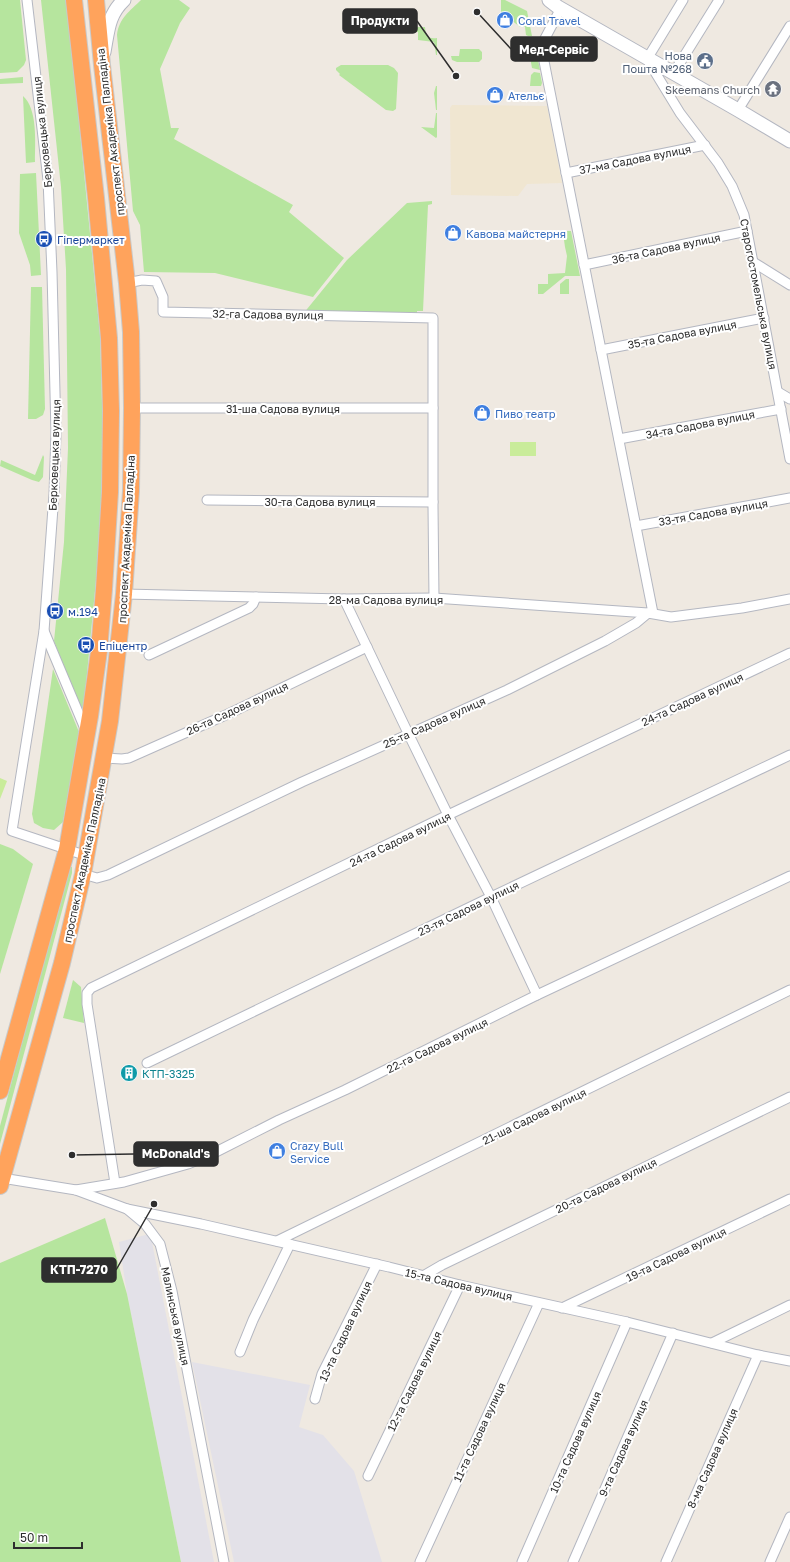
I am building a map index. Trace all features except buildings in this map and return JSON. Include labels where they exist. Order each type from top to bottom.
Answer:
[{"type":"highway","name":"проспект Академіка Палладіна","points":[[0,1091],[67,849],[87,734],[98,651],[104,589],[110,492],[111,411],[109,338],[105,287],[74,0]]},
{"type":"highway","name":"проспект Академіка Палладіна","points":[[1,1180],[62,963],[87,856],[104,758],[119,649],[124,594],[132,491],[131,332],[127,282],[96,0]]},
{"type":"main road","points":[[102,65],[110,18],[117,6],[124,0]]},
{"type":"main road","points":[[543,0],[555,4],[647,59],[738,110],[790,142]]},
{"type":"street","name":"Берковецька вулиця","points":[[27,0],[48,180],[56,426],[54,494],[44,631],[12,831],[67,849]]},
{"type":"street","name":"Берковецька вулиця","points":[[29,19],[32,0]]},
{"type":"street","points":[[647,59],[683,0]]},
{"type":"street","points":[[673,74],[719,0]]},
{"type":"street","points":[[555,4],[541,46],[636,526],[650,613],[671,616],[742,608],[790,598]]},
{"type":"street","points":[[738,110],[790,26]]},
{"type":"street","name":"Старогостомельська вулиця","points":[[647,59],[680,112],[718,162],[732,186],[744,215],[790,459]]},
{"type":"street","name":"37-ма Садова вулиця","points":[[566,173],[705,145]]},
{"type":"street","name":"36-та Садова вулиця","points":[[584,265],[747,230]]},
{"type":"street","points":[[753,262],[790,285]]},
{"type":"street","name":"32-га Садова вулиця","points":[[127,282],[142,280],[156,281],[163,298],[163,312],[433,318],[433,408]]},
{"type":"street","name":"35-та Садова вулиця","points":[[601,350],[764,318]]},
{"type":"street","points":[[778,392],[790,399]]},
{"type":"street","name":"31-ша Садова вулиця","points":[[132,408],[433,408]]},
{"type":"street","points":[[433,408],[434,598]]},
{"type":"street","name":"34-та Садова вулиця","points":[[619,439],[781,409]]},
{"type":"street","name":"33-тя Садова вулиця","points":[[636,526],[790,498]]},
{"type":"street","name":"30-та Садова вулиця","points":[[207,500],[433,502]]},
{"type":"street","name":"28-ма Садова вулиця","points":[[124,594],[344,599],[434,598],[650,613]]},
{"type":"street","points":[[149,655],[249,608],[253,604],[256,596]]},
{"type":"street","points":[[344,599],[448,815],[491,897],[537,995]]},
{"type":"street","name":"25-та Садова вулиця","points":[[83,874],[97,878],[108,875],[408,733],[507,690],[605,641],[636,624],[650,613]]},
{"type":"street","points":[[44,631],[87,734]]},
{"type":"street","name":"26-та Садова вулиця","points":[[104,758],[129,758],[228,714],[367,647]]},
{"type":"street","name":"24-та Садова вулиця","points":[[115,1183],[87,1004],[87,993],[91,988],[448,815],[790,653]]},
{"type":"street","name":"23-тя Садова вулиця","points":[[147,1063],[790,755]]},
{"type":"street","points":[[67,849],[87,856]]},
{"type":"street","name":"22-га Садова вулиця","points":[[76,1190],[115,1183],[188,1164],[210,1155],[537,995],[790,876]]},
{"type":"street","name":"21-ша Садова вулиця","points":[[277,1241],[790,990]]},
{"type":"street","name":"20-та Садова вулиця","points":[[423,1276],[449,1261],[790,1097]]},
{"type":"street","name":"Малинська вулиця","points":[[1,1180],[76,1190],[127,1209],[145,1224],[160,1244],[172,1291],[224,1562]]},
{"type":"street","name":"19-та Садова вулиця","points":[[562,1308],[790,1199]]},
{"type":"street","name":"15-та Садова вулиця","points":[[127,1209],[277,1241],[460,1285],[627,1322],[758,1355],[790,1361]]},
{"type":"street","points":[[240,1352],[253,1320],[290,1244]]},
{"type":"street","name":"13-та Садова вулиця","points":[[315,1399],[322,1374],[377,1264]]},
{"type":"street","name":"12-та Садова вулиця","points":[[368,1476],[460,1285]]},
{"type":"street","name":"11-та Садова вулиця","points":[[420,1562],[539,1303]]},
{"type":"street","points":[[712,1344],[790,1306]]},
{"type":"street","name":"10-та Садова вулиця","points":[[522,1562],[627,1322]]},
{"type":"street","name":"9-та Садова вулиця","points":[[573,1562],[673,1334]]},
{"type":"street","name":"8-ма Садова вулиця","points":[[666,1562],[758,1355]]},
{"type":"street","points":[[770,1562],[790,1517]]},
{"type":"shaded area","points":[[452,105],[547,106],[562,183],[527,184],[518,196],[451,195],[450,108]]},
{"type":"shaded area","points":[[149,1234],[151,1237],[214,1562],[181,1562],[127,1294],[119,1242]]},
{"type":"shaded area","points":[[192,1362],[310,1385],[299,1427],[323,1435],[354,1471],[382,1562],[234,1562]]},
{"type":"green space","points":[[0,0],[20,0],[26,60],[24,65],[17,72],[0,73]]},
{"type":"green space","points":[[41,0],[67,0],[100,335],[103,437],[100,539],[83,715],[54,641],[64,542],[68,448],[66,269],[61,187]]},
{"type":"green space","points":[[141,0],[179,0],[190,8],[180,23],[160,69],[171,128],[179,128],[174,139],[293,205],[289,212],[344,258],[313,297],[215,273],[144,272],[140,225],[133,211],[117,35],[123,19]]},
{"type":"green space","points":[[501,0],[505,0],[527,11],[532,36],[526,35],[525,27],[520,27],[501,12]]},
{"type":"green space","points":[[425,27],[428,37],[437,38],[437,55],[434,42],[418,40],[418,32],[412,32],[412,28]]},
{"type":"green space","points":[[534,40],[540,70],[532,68],[528,46],[529,41]]},
{"type":"green space","points":[[460,49],[479,49],[482,52],[482,59],[479,62],[457,62],[452,60],[451,56],[459,56]]},
{"type":"green space","points":[[341,65],[388,65],[394,68],[398,73],[396,109],[393,111],[386,110],[339,75],[340,74],[336,68]]},
{"type":"green space","points":[[534,72],[540,73],[542,83],[541,86],[530,86],[531,75]]},
{"type":"green space","points":[[23,77],[23,83],[0,84],[0,79]]},
{"type":"green space","points":[[437,86],[437,110],[434,93]]},
{"type":"green space","points":[[23,96],[31,109],[35,127],[35,162],[26,163]]},
{"type":"green space","points":[[436,113],[436,138],[421,127],[434,128]]},
{"type":"green space","points":[[36,173],[41,275],[31,276],[30,265],[19,233],[20,174]]},
{"type":"green space","points":[[432,201],[432,204],[428,205],[423,311],[417,311],[417,313],[303,314],[347,260],[407,203]]},
{"type":"green space","points":[[567,231],[571,231],[580,276],[565,276],[543,294],[538,294],[538,284],[548,284],[548,274],[565,273],[567,256],[564,240]]},
{"type":"green space","points":[[566,279],[569,279],[569,294],[560,294],[560,284]]},
{"type":"green space","points":[[31,287],[42,287],[45,409],[43,415],[36,419],[28,419]]},
{"type":"green space","points":[[510,442],[536,442],[536,456],[510,456]]},
{"type":"green space","points":[[43,455],[43,477],[39,482],[0,466],[1,460],[35,475]]},
{"type":"green space","points":[[53,669],[79,732],[63,822],[54,830],[43,828],[34,823],[32,814]]},
{"type":"green space","points":[[0,778],[7,781],[0,799]]},
{"type":"green space","points":[[0,844],[13,849],[33,864],[0,974]]},
{"type":"green space","points":[[71,867],[72,873],[0,1144],[0,1126],[68,869]]},
{"type":"green space","points":[[73,980],[81,987],[84,1023],[63,1018]]},
{"type":"green space","points":[[105,1218],[127,1294],[181,1562],[0,1562],[0,1263]]},
{"type":"place","name":"Мед-Сервіс","points":[[477,12]]},
{"type":"place","name":"Coral Travel","points":[[505,20]]},
{"type":"place","name":"Нова Пошта №268","points":[[705,61]]},
{"type":"place","name":"Продукти","points":[[456,76]]},
{"type":"place","name":"Skeemans Church","points":[[773,89]]},
{"type":"place","name":"Ательє","points":[[495,95]]},
{"type":"place","name":"Кавова майстерня","points":[[453,233]]},
{"type":"place","name":"Гіпермаркет","points":[[44,239]]},
{"type":"place","name":"Пиво театр","points":[[482,413]]},
{"type":"place","name":"м.194","points":[[55,611]]},
{"type":"place","name":"Епіцентр","points":[[86,645]]},
{"type":"place","name":"КТП-3325","points":[[129,1073]]},
{"type":"place","name":"Crazy Bull Service","points":[[277,1151]]},
{"type":"place","name":"McDonald's","points":[[72,1155]]},
{"type":"place","name":"КТП-7270","points":[[154,1204]]}]
